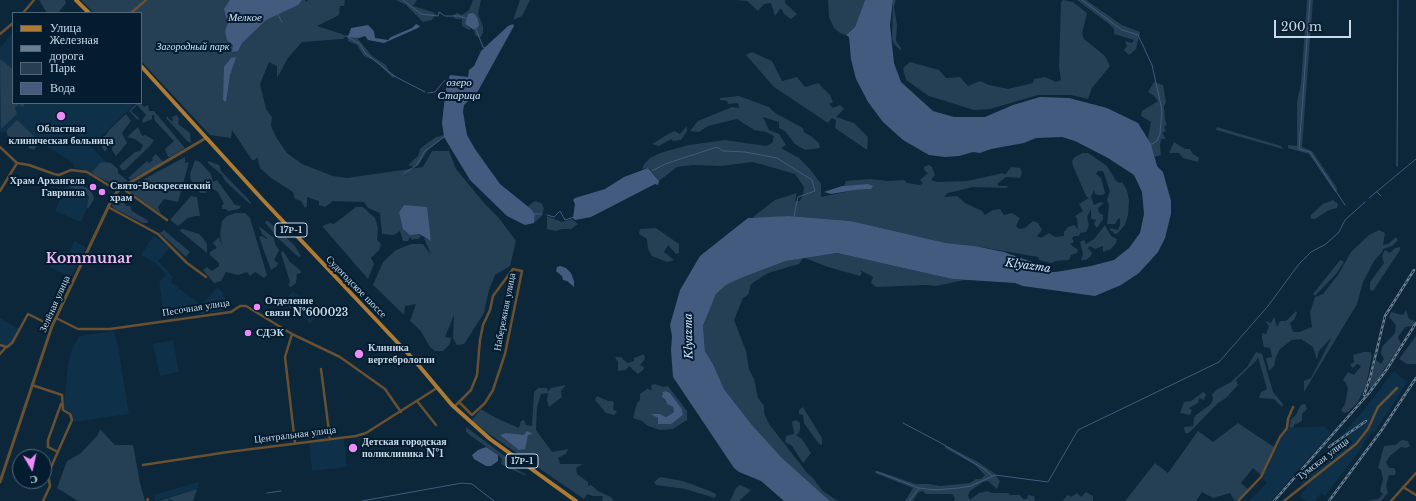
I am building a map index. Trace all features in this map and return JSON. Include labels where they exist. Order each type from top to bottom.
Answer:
[{"type":"main road","points":[[76,0],[88,12]]},
{"type":"main road","name":"Судогодское шоссе","points":[[142,67],[206,138],[372,315],[454,407],[485,434],[576,501]]},
{"type":"street","points":[[24,12],[34,0]]},
{"type":"street","points":[[132,12],[146,0]]},
{"type":"street","points":[[0,34],[12,24]]},
{"type":"street","name":"Зелёная улица","points":[[0,482],[52,326],[108,208],[118,191],[206,138]]},
{"type":"street","points":[[0,147],[17,163],[29,165],[59,175],[71,170],[87,172],[118,191]]},
{"type":"street","points":[[0,191],[17,163]]},
{"type":"street","points":[[122,188],[167,220]]},
{"type":"street","points":[[108,208],[158,234],[187,263],[206,277]]},
{"type":"street","name":"Набережная улица","points":[[454,407],[460,403],[471,390],[477,375],[480,340],[483,326],[490,310],[492,296],[513,269],[522,271],[505,354],[493,390],[485,403],[472,414],[460,403]]},
{"type":"street","name":"Песочная улица","points":[[56,318],[78,329],[110,329],[231,312],[240,306],[251,309],[292,334],[340,357],[378,383],[392,398],[401,412]]},
{"type":"street","points":[[0,354],[15,339],[28,314],[52,326]]},
{"type":"street","points":[[292,334],[285,357],[295,443]]},
{"type":"street","points":[[0,345],[7,347]]},
{"type":"street","points":[[321,369],[330,439]]},
{"type":"street","points":[[32,385],[62,395],[61,404],[48,440],[48,447],[58,452]]},
{"type":"street","name":"Центральная улица","points":[[143,465],[362,435],[438,388]]},
{"type":"street","name":"Тумская улица","points":[[1284,501],[1356,444],[1368,429],[1378,407],[1397,388]]},
{"type":"street","points":[[418,401],[436,425]]},
{"type":"street","points":[[43,501],[50,486],[48,474],[72,420],[70,414],[62,410],[61,404]]},
{"type":"street","points":[[1238,501],[1261,477],[1287,428],[1288,420],[1293,407]]},
{"type":"street","points":[[1391,501],[1416,473]]},
{"type":"street","points":[[1403,487],[1416,495]]},
{"type":"shaded area","name":"Областная клиническая больница","points":[[12,33],[12,104],[135,104],[91,146],[105,161],[92,174],[74,167],[72,162],[46,146],[41,146],[8,129],[2,134],[0,132],[0,48]]},
{"type":"shaded area","points":[[66,184],[93,195],[81,222],[55,211]]},
{"type":"shaded area","points":[[154,235],[170,248],[158,261],[173,277],[171,282],[201,305],[218,287],[223,293],[223,296],[231,304],[225,310],[201,314],[197,309],[164,314],[159,282],[166,274],[154,262],[141,255]]},
{"type":"shaded area","points":[[74,241],[86,247],[71,277],[49,267],[57,251],[68,256]]},
{"type":"shaded area","points":[[293,291],[306,301],[321,309],[310,325],[306,318],[282,303]]},
{"type":"shaded area","points":[[0,318],[21,330],[16,341],[8,349],[0,347]]},
{"type":"shaded area","points":[[114,331],[117,339],[129,414],[74,422],[69,410],[64,409],[68,365],[72,349],[79,336]]},
{"type":"shaded area","points":[[173,340],[179,372],[160,376],[153,344]]},
{"type":"shaded area","points":[[1394,371],[1407,382],[1386,415],[1325,496],[1321,493],[1315,501],[1306,501],[1300,496],[1307,487],[1301,481],[1317,461],[1327,452],[1330,454],[1336,451],[1345,438],[1342,435]]},
{"type":"shaded area","points":[[1324,426],[1331,433],[1271,501],[1249,501],[1267,483],[1262,478],[1283,435],[1288,428]]},
{"type":"shaded area","points":[[344,439],[347,467],[312,471],[309,443]]},
{"type":"shaded area","points":[[198,482],[199,488],[156,501],[154,495]]},
{"type":"green space","points":[[39,0],[65,0],[66,3],[59,12],[46,12]]},
{"type":"green space","name":"Загородный парк","points":[[81,0],[305,0],[306,2],[308,0],[345,0],[344,6],[340,6],[339,15],[317,26],[346,36],[343,39],[302,42],[288,58],[277,78],[277,66],[269,62],[260,84],[266,109],[272,117],[271,126],[276,137],[287,153],[302,164],[333,176],[347,178],[423,167],[432,151],[449,151],[456,169],[484,203],[499,218],[516,241],[510,266],[495,275],[489,290],[484,313],[464,344],[457,345],[453,338],[454,315],[445,337],[451,338],[450,344],[443,351],[435,351],[430,347],[420,330],[410,321],[416,304],[405,306],[404,315],[373,285],[383,262],[396,250],[411,244],[423,244],[431,255],[424,238],[431,240],[427,218],[413,207],[404,205],[399,212],[403,224],[421,236],[419,239],[412,240],[410,237],[408,241],[403,241],[400,231],[394,235],[382,234],[380,213],[368,208],[364,202],[333,201],[325,207],[319,205],[319,201],[307,197],[307,206],[305,208],[301,201],[295,199],[293,192],[271,178],[260,168],[257,157],[255,160],[252,160],[232,130],[231,138],[210,135],[142,62],[142,12],[93,12]]},
{"type":"green space","points":[[396,0],[417,0],[413,6],[436,14],[432,20],[423,22],[406,5]]},
{"type":"green space","points":[[473,0],[481,0],[478,14],[483,26],[483,33],[480,38],[475,35],[474,30],[479,26],[468,14],[465,24],[471,29],[469,30],[462,26],[462,19],[456,19],[452,16],[457,13],[462,15],[469,10]]},
{"type":"green space","points":[[520,0],[530,0],[522,16],[513,20]]},
{"type":"green space","points":[[735,0],[785,0],[785,3],[797,14],[791,19],[784,14],[781,8],[775,16],[771,3],[764,4],[758,11],[747,1]]},
{"type":"green space","points":[[828,0],[865,0],[855,27],[846,35],[840,33],[834,28],[829,17]]},
{"type":"green space","points":[[893,0],[896,0],[894,7],[897,25],[896,41],[901,48],[901,51],[894,44],[892,38]]},
{"type":"green space","points":[[1063,0],[1073,2],[1087,13],[1082,34],[1084,39],[1105,56],[1110,66],[1092,88],[1088,99],[1071,95],[1038,95],[990,109],[974,110],[929,96],[906,80],[903,68],[910,62],[939,70],[946,78],[960,77],[968,86],[980,81],[989,85],[1008,89],[1033,83],[1034,79],[1045,77],[1056,82],[1061,80],[1059,67],[1061,2]]},
{"type":"green space","points":[[1077,0],[1086,0],[1122,25],[1140,32],[1136,49],[1129,55],[1124,50],[1127,46],[1125,41],[1132,43],[1134,40],[1114,34],[1114,29],[1109,24]]},
{"type":"green space","points":[[1307,0],[1313,0],[1302,147],[1312,151],[1337,188],[1337,191],[1335,192],[1309,154],[1288,148],[1288,145],[1297,146],[1297,102],[1301,84]]},
{"type":"green space","points":[[354,34],[372,56],[386,65],[389,71],[396,76],[393,78],[375,61],[364,56],[357,45],[348,41],[347,35]]},
{"type":"green space","points":[[752,52],[772,61],[782,81],[797,77],[805,87],[818,83],[830,95],[833,102],[829,104],[833,108],[840,105],[844,109],[836,117],[854,123],[868,137],[867,150],[835,128],[836,120],[832,118],[828,123],[774,87],[746,55]]},
{"type":"green space","points":[[0,59],[12,68],[12,104],[19,104],[15,108],[17,114],[1,129]]},
{"type":"green space","points":[[1154,82],[1163,85],[1166,102],[1164,106],[1165,120],[1167,124],[1164,127],[1166,131],[1162,133],[1166,139],[1161,139],[1161,155],[1155,157],[1148,138],[1151,122],[1141,116],[1142,111],[1158,101],[1148,92]]},
{"type":"green space","points":[[739,96],[769,107],[775,113],[803,128],[804,132],[819,143],[820,148],[805,150],[795,144],[785,131],[779,128],[779,122],[763,117],[769,130],[779,134],[786,145],[781,148],[799,158],[821,184],[821,197],[855,190],[871,189],[853,185],[844,186],[846,181],[870,179],[888,181],[904,180],[907,183],[920,185],[923,183],[920,180],[928,173],[924,170],[924,167],[929,165],[932,167],[935,175],[931,180],[937,182],[967,181],[1003,173],[1005,175],[1011,167],[1020,168],[1022,172],[1020,178],[1006,177],[997,184],[999,186],[1008,186],[1007,188],[973,187],[948,193],[944,197],[957,196],[965,203],[982,211],[985,215],[993,210],[1000,209],[1004,215],[1012,213],[1020,218],[1016,226],[1019,229],[1025,228],[1033,221],[1038,223],[1042,230],[1037,236],[1041,238],[1049,233],[1055,237],[1064,236],[1064,232],[1068,227],[1074,225],[1078,229],[1077,218],[1075,216],[1083,211],[1079,204],[1089,198],[1086,196],[1072,161],[1075,157],[1082,153],[1088,153],[1107,166],[1116,181],[1120,183],[1122,182],[1127,190],[1129,201],[1128,215],[1125,225],[1117,234],[1115,234],[1110,230],[1110,228],[1118,230],[1120,218],[1115,224],[1107,224],[1109,206],[1107,200],[1110,191],[1103,171],[1098,171],[1096,174],[1101,178],[1105,193],[1103,195],[1098,195],[1095,194],[1094,190],[1091,197],[1094,205],[1100,202],[1104,203],[1098,208],[1099,213],[1103,215],[1103,219],[1097,228],[1094,224],[1096,220],[1091,219],[1091,209],[1087,217],[1089,225],[1086,232],[1080,233],[1079,236],[1074,236],[1072,238],[1074,242],[1070,244],[1078,250],[1077,253],[1071,255],[1069,260],[1051,263],[1039,260],[1038,257],[975,246],[946,243],[851,221],[789,216],[755,219],[754,216],[775,200],[797,193],[795,201],[800,201],[803,195],[804,187],[795,174],[752,162],[722,166],[693,165],[677,167],[659,181],[649,168],[642,169],[644,164],[650,158],[660,153],[689,145],[725,140],[766,146],[772,143],[774,136],[766,132],[754,130],[737,119],[708,126],[699,132],[690,131],[698,121],[732,107],[739,108],[738,103],[728,104],[727,101],[720,100],[720,98]]},
{"type":"green space","points":[[136,104],[142,104],[144,107],[148,105],[149,111],[154,111],[185,148],[168,157],[165,149],[174,141],[155,121],[154,115],[152,115],[152,119],[143,123],[142,120],[146,115],[137,105],[131,111],[139,118],[138,120],[129,111]]},
{"type":"green space","points":[[126,114],[131,121],[122,133],[127,143],[116,156],[112,150],[113,139],[105,152],[100,144],[101,138],[106,135],[109,130]]},
{"type":"green space","points":[[177,115],[179,119],[178,124],[190,133],[191,143],[187,141],[166,118],[167,116],[173,121],[172,117]]},
{"type":"green space","points":[[17,120],[38,140],[39,142],[34,150],[29,148],[28,142],[25,140],[8,136],[6,131]]},
{"type":"green space","points":[[687,126],[687,131],[681,140],[673,141],[671,139],[659,146],[652,144],[675,131],[680,134]]},
{"type":"green space","points":[[138,127],[142,136],[145,135],[154,140],[150,146],[125,170],[122,170],[119,166],[135,152],[140,151],[143,145],[135,139],[127,137]]},
{"type":"green space","points":[[1217,127],[1281,146],[1283,149],[1216,130]]},
{"type":"green space","points":[[444,135],[444,137],[428,150],[419,164],[414,167],[408,165],[418,156],[420,149],[426,144],[436,137]]},
{"type":"green space","points":[[1174,142],[1185,149],[1190,149],[1192,153],[1199,158],[1198,162],[1183,158],[1179,153],[1169,153]]},
{"type":"green space","points":[[156,154],[163,162],[131,180],[128,178],[147,161],[149,163],[153,160],[152,158]]},
{"type":"green space","points":[[185,157],[185,163],[189,162],[178,202],[164,199],[158,207],[161,214],[126,189]]},
{"type":"green space","points":[[195,160],[200,162],[211,174],[213,182],[217,180],[235,205],[241,206],[239,209],[228,211],[226,209],[222,209],[222,205],[224,204],[218,192],[213,189],[207,189],[206,193],[200,193],[191,180],[190,174]]},
{"type":"green space","points":[[208,161],[219,165],[221,171],[248,199],[251,203],[250,204],[225,181],[222,175],[208,163]]},
{"type":"green space","points":[[100,163],[111,163],[118,169],[118,173],[128,181],[117,186],[94,175],[92,172]]},
{"type":"green space","points":[[70,182],[86,187],[93,194],[94,199],[88,209],[89,197],[86,193],[70,187],[68,184]]},
{"type":"green space","points":[[191,196],[197,197],[200,216],[188,218],[178,226],[170,220]]},
{"type":"green space","points":[[117,198],[122,199],[126,206],[130,206],[132,211],[147,220],[148,223],[143,223],[113,208],[112,204],[116,204],[119,201]]},
{"type":"green space","points":[[1333,200],[1338,204],[1337,208],[1329,210],[1315,219],[1311,219],[1311,215],[1323,204]]},
{"type":"green space","points":[[535,201],[541,203],[544,208],[542,216],[534,223],[535,214],[528,206]]},
{"type":"green space","points":[[356,207],[363,207],[375,218],[378,228],[377,240],[381,244],[379,250],[371,258],[374,264],[368,279],[322,226],[330,223],[334,224]]},
{"type":"green space","points":[[236,213],[245,213],[250,218],[267,275],[264,278],[255,272],[250,276],[247,272],[238,275],[226,272],[221,281],[214,283],[203,270],[207,267],[212,271],[219,266],[219,263],[210,255],[210,252],[217,248],[213,243],[219,237],[222,246],[220,234],[222,221],[227,216]]},
{"type":"green space","points":[[547,216],[562,222],[572,219],[578,224],[571,229],[556,231],[547,229]]},
{"type":"green space","points":[[268,221],[295,246],[301,256],[299,257],[295,254],[279,239],[265,223]]},
{"type":"green space","points":[[1105,225],[1111,236],[1117,239],[1116,243],[1111,249],[1103,252],[1103,246],[1095,249],[1090,246],[1088,248],[1092,253],[1091,256],[1086,260],[1081,260],[1083,254],[1080,242],[1084,240],[1086,244],[1094,239]]},
{"type":"green space","points":[[259,226],[274,238],[275,244],[279,250],[274,260],[278,263],[277,266],[271,270],[259,237],[262,236],[267,238],[262,234]]},
{"type":"green space","points":[[656,228],[679,244],[679,253],[676,254],[668,245],[664,252],[674,260],[667,262],[652,256],[648,249],[647,239],[639,234],[640,229]]},
{"type":"green space","points":[[183,229],[199,234],[203,238],[207,244],[207,253],[179,230]]},
{"type":"green space","points":[[164,230],[190,252],[186,257],[160,233]]},
{"type":"green space","points":[[1379,230],[1385,233],[1383,245],[1388,244],[1396,237],[1398,240],[1392,246],[1383,249],[1374,261],[1363,282],[1357,304],[1304,392],[1304,381],[1311,378],[1332,337],[1319,351],[1317,360],[1313,347],[1301,339],[1292,340],[1280,349],[1274,366],[1269,371],[1266,358],[1272,357],[1270,348],[1264,347],[1262,338],[1262,333],[1266,334],[1269,326],[1265,321],[1271,323],[1274,317],[1277,327],[1280,321],[1286,321],[1296,311],[1297,313],[1294,320],[1290,323],[1293,332],[1299,332],[1312,327],[1310,312],[1315,297],[1323,294],[1338,275],[1351,252],[1369,235]]},
{"type":"green space","points":[[1400,247],[1400,250],[1373,291],[1370,290],[1370,282],[1384,263],[1382,256],[1385,250],[1390,253],[1395,248]]},
{"type":"green space","points":[[283,251],[290,262],[301,271],[301,273],[297,274],[296,283],[291,287],[288,285],[290,282],[281,253]]},
{"type":"green space","points":[[837,253],[952,279],[965,280],[936,286],[876,287],[871,283],[873,277],[860,270],[862,273],[860,276],[828,267],[805,258]]},
{"type":"green space","points":[[803,258],[799,264],[768,273],[751,284],[748,295],[743,298],[734,320],[746,351],[749,369],[754,379],[758,398],[764,406],[764,413],[769,424],[823,491],[838,501],[830,501],[782,458],[752,425],[724,389],[713,364],[705,351],[703,326],[716,294],[726,285],[741,278],[786,261]]},
{"type":"green space","points":[[1340,260],[1344,262],[1336,274],[1315,296],[1313,294]]},
{"type":"green space","points":[[1406,310],[1409,319],[1415,321],[1413,326],[1405,327],[1398,337],[1401,344],[1371,389],[1369,387],[1376,360],[1381,364],[1384,359],[1381,354],[1382,347],[1395,333],[1396,325],[1389,317],[1391,312],[1403,315]]},
{"type":"green space","points":[[1416,336],[1416,364],[1407,364],[1399,359]]},
{"type":"green space","points":[[1256,352],[1262,354],[1273,392],[1283,404],[1282,407],[1274,399],[1259,398],[1261,392],[1267,389],[1258,357],[1256,361],[1236,380],[1238,385],[1226,398],[1218,403],[1189,433],[1185,433],[1184,427],[1193,426],[1196,415],[1211,404],[1213,399],[1212,394],[1231,382],[1247,367]]},
{"type":"green space","points":[[1363,352],[1370,352],[1372,355],[1366,385],[1358,402],[1348,412],[1344,413],[1341,410],[1345,404],[1348,389],[1343,380],[1348,372],[1354,375],[1361,366],[1357,364],[1353,368],[1350,365],[1354,362],[1353,355]]},
{"type":"green space","points":[[644,354],[645,359],[640,365],[644,367],[638,374],[629,366],[626,370],[618,371],[618,362],[615,357],[621,357],[627,363],[634,361],[634,358]]},
{"type":"green space","points":[[655,384],[663,387],[668,386],[687,411],[687,420],[673,429],[660,430],[648,426],[642,421],[633,418],[637,403],[640,400],[640,394],[647,389],[652,390],[651,385]],"holes":[[[666,391],[670,393],[682,409],[683,415],[671,423],[658,424],[660,414],[666,417],[674,412],[673,407],[666,403],[662,394]]]},
{"type":"green space","points":[[566,385],[561,391],[562,397],[549,407],[547,400],[548,393],[541,394],[537,407],[536,430],[552,452],[568,449],[566,454],[558,458],[560,464],[583,464],[576,468],[577,474],[588,482],[588,486],[591,485],[598,491],[611,497],[614,501],[602,501],[603,496],[593,496],[587,494],[584,499],[489,434],[472,420],[481,409],[496,418],[519,428],[521,421],[524,420],[526,425],[532,426],[534,392],[538,388],[547,388],[548,392],[551,388]]},
{"type":"green space","points":[[1203,392],[1206,394],[1204,400],[1199,398],[1198,403],[1189,408],[1192,410],[1190,415],[1180,413],[1184,402],[1191,401]]},
{"type":"green space","points":[[597,396],[608,401],[612,401],[614,403],[613,409],[617,412],[614,415],[606,413],[595,400]]},
{"type":"green space","points":[[1305,404],[1307,409],[1302,414],[1302,421],[1294,425],[1293,428],[1289,427],[1291,422],[1289,421],[1296,415],[1300,406]]},
{"type":"green space","points":[[803,407],[822,438],[822,445],[819,444],[804,423],[803,415],[799,414],[799,410]]},
{"type":"green space","points":[[796,420],[800,423],[800,429],[799,433],[796,435],[802,439],[811,453],[803,463],[792,446],[785,442],[786,436],[794,434],[792,422]]},
{"type":"green space","points":[[1238,423],[1274,447],[1261,475],[1253,468],[1241,483],[1248,489],[1241,497],[1235,501],[1230,493],[1213,498],[1202,492],[1196,501],[1125,501],[1155,463],[1168,473],[1198,431],[1213,442]]},
{"type":"green space","points":[[466,427],[510,460],[510,466],[526,476],[501,464],[502,459],[466,432]]},
{"type":"green space","points":[[100,429],[115,445],[133,445],[145,501],[78,501],[57,488],[67,461],[81,453],[98,435]]},
{"type":"green space","points":[[1402,440],[1408,441],[1410,446],[1406,448],[1401,447],[1390,456],[1386,462],[1389,468],[1394,468],[1396,472],[1395,475],[1389,475],[1386,486],[1388,493],[1381,501],[1368,501],[1378,499],[1383,494],[1380,491],[1383,479],[1381,470],[1378,468],[1384,446],[1395,445]]},
{"type":"green space","points":[[945,445],[978,462],[994,473],[1000,481],[997,489],[988,481],[983,482],[970,491],[968,496],[970,500],[979,493],[988,491],[991,493],[1020,495],[1023,499],[1027,499],[1028,495],[1034,496],[1035,501],[954,501],[955,498],[952,494],[926,494],[922,491],[918,493],[913,501],[905,501],[913,488],[875,473],[875,471],[878,471],[916,484],[940,486],[970,483],[976,479],[981,479],[985,475],[975,465],[945,448]]},
{"type":"green space","points":[[660,477],[683,481],[710,491],[716,494],[715,498],[685,489],[656,485],[654,482]]},
{"type":"green space","points":[[740,485],[751,490],[739,501],[730,501],[736,488]]},
{"type":"green space","points":[[197,489],[193,501],[173,501],[169,499],[168,501],[159,501]]},
{"type":"green space","points":[[1086,492],[1093,496],[1093,501],[1062,501],[1068,495],[1071,497],[1077,493],[1081,497]]},
{"type":"water","name":"Мелкое","points":[[230,0],[302,0],[298,5],[266,20],[242,43],[238,51],[232,52],[233,45],[227,40],[225,31],[228,23],[224,9]]},
{"type":"water","name":"Klyazma","points":[[865,0],[893,0],[890,25],[894,63],[901,82],[933,111],[954,117],[985,117],[1013,105],[1040,97],[1069,98],[1107,108],[1138,123],[1151,144],[1157,166],[1163,172],[1171,201],[1171,214],[1165,238],[1158,252],[1139,273],[1121,285],[1095,296],[1023,286],[1015,283],[952,279],[837,253],[786,261],[726,285],[716,294],[703,326],[705,351],[713,364],[724,389],[752,425],[782,458],[830,501],[784,501],[761,481],[739,472],[734,468],[673,377],[671,350],[672,336],[670,325],[680,290],[700,256],[748,218],[789,216],[851,221],[946,243],[975,246],[1004,252],[1051,267],[1052,272],[1056,272],[1091,266],[1114,260],[1129,248],[1140,233],[1144,214],[1142,192],[1134,175],[1108,158],[1075,141],[1062,137],[1036,138],[1024,143],[991,149],[980,153],[973,152],[959,156],[945,157],[929,155],[903,140],[883,122],[868,102],[856,79],[851,59],[849,37],[846,35],[855,27]]},
{"type":"water","points":[[468,14],[475,14],[479,26],[474,30],[465,24]]},
{"type":"water","points":[[416,24],[420,26],[384,43],[368,40],[365,36],[359,38],[348,37],[351,28],[368,25],[374,31],[375,38],[388,40],[391,37],[412,28]]},
{"type":"water","name":"озеро Старица","points":[[513,24],[514,26],[478,91],[464,105],[463,112],[467,135],[475,149],[500,184],[535,214],[534,223],[525,225],[507,216],[470,180],[444,137],[442,123],[446,87],[450,75],[468,77],[469,70],[474,66],[481,51],[508,26]]},
{"type":"water","points":[[236,57],[230,75],[226,102],[223,100],[224,67],[231,58]]},
{"type":"water","points":[[648,168],[659,181],[658,185],[655,184],[591,217],[575,220],[573,218],[575,204],[573,200],[575,198],[605,189],[624,177]]},
{"type":"water","points":[[868,184],[873,186],[871,189],[831,194],[824,192],[842,186]]},
{"type":"water","points":[[404,205],[427,207],[431,241],[419,234],[410,235],[403,229],[399,212]]},
{"type":"water","points":[[560,266],[566,268],[571,273],[574,281],[574,287],[567,281],[563,280],[562,276],[556,271],[557,267]]},
{"type":"water","points":[[666,391],[670,393],[682,409],[683,415],[671,424],[658,424],[658,418],[651,414],[660,414],[666,417],[674,412],[673,407],[667,404],[665,399],[662,397],[663,392]]},
{"type":"water","points":[[527,431],[533,434],[528,435],[525,449],[519,450],[500,435],[506,433],[524,435]]},
{"type":"water","points":[[486,447],[498,455],[498,461],[491,466],[486,466],[474,459],[472,455],[478,450]]},
{"type":"waterway","points":[[403,0],[421,14],[438,16],[439,12],[445,16],[459,16],[468,19]]},
{"type":"waterway","points":[[1082,0],[1122,30],[1138,35],[1152,65],[1162,110],[1160,134],[1157,141],[1150,145]]},
{"type":"waterway","points":[[1310,0],[1299,149],[1310,152],[1345,205]]},
{"type":"waterway","points":[[1397,166],[1398,0]]},
{"type":"waterway","points":[[278,15],[282,22]]},
{"type":"waterway","points":[[476,29],[483,47],[485,48]]},
{"type":"waterway","points":[[346,36],[360,44],[365,53],[394,76],[425,92]]},
{"type":"waterway","points":[[428,93],[435,92],[444,81],[448,81]]},
{"type":"waterway","points":[[403,174],[417,165],[424,152],[444,137]]},
{"type":"waterway","points":[[652,171],[665,164],[717,147],[723,151],[745,152],[777,158],[812,180],[815,191],[798,197],[794,216]]},
{"type":"waterway","points":[[1369,198],[1416,159]]},
{"type":"waterway","points":[[1377,192],[1381,196]]},
{"type":"waterway","points":[[909,501],[919,488],[935,490],[971,486],[995,475],[1048,482],[1078,430],[1219,362],[1268,306],[1299,264],[1311,252],[1326,244],[1339,232],[1345,220],[1365,202]]},
{"type":"waterway","points":[[547,215],[554,217],[560,211],[565,220],[574,217]]},
{"type":"waterway","points":[[535,214],[542,214]]},
{"type":"waterway","points":[[903,423],[941,443],[984,469],[992,476]]},
{"type":"waterway","points":[[877,472],[919,488]]},
{"type":"waterway","points":[[362,501],[462,483],[472,484],[494,501]]},
{"type":"waterway","points":[[267,493],[281,491]]},
{"type":"railway","points":[[1364,395],[1370,378],[1385,316],[1414,270]]},
{"type":"railway","points":[[1274,501],[1369,393],[1387,369],[1416,323]]},
{"type":"railway","points":[[1329,501],[1381,431],[1416,378]]},
{"type":"railway","points":[[1329,447],[1366,421]]},
{"type":"place","name":"Областная клиническая больница","points":[[61,116]]},
{"type":"place","name":"Храм Архангела Гавриила","points":[[93,187]]},
{"type":"place","name":"Свято-Воскресенский храм","points":[[102,192]]},
{"type":"place","name":"Отделение связи №600023","points":[[257,307]]},
{"type":"place","name":"СДЭК","points":[[248,333]]},
{"type":"place","name":"Клиника вертебрологии","points":[[359,354]]},
{"type":"place","name":"Детская городская поликлиника №1","points":[[353,448]]},
{"type":"district","name":"Kommunar","points":[[89,259]]}]
